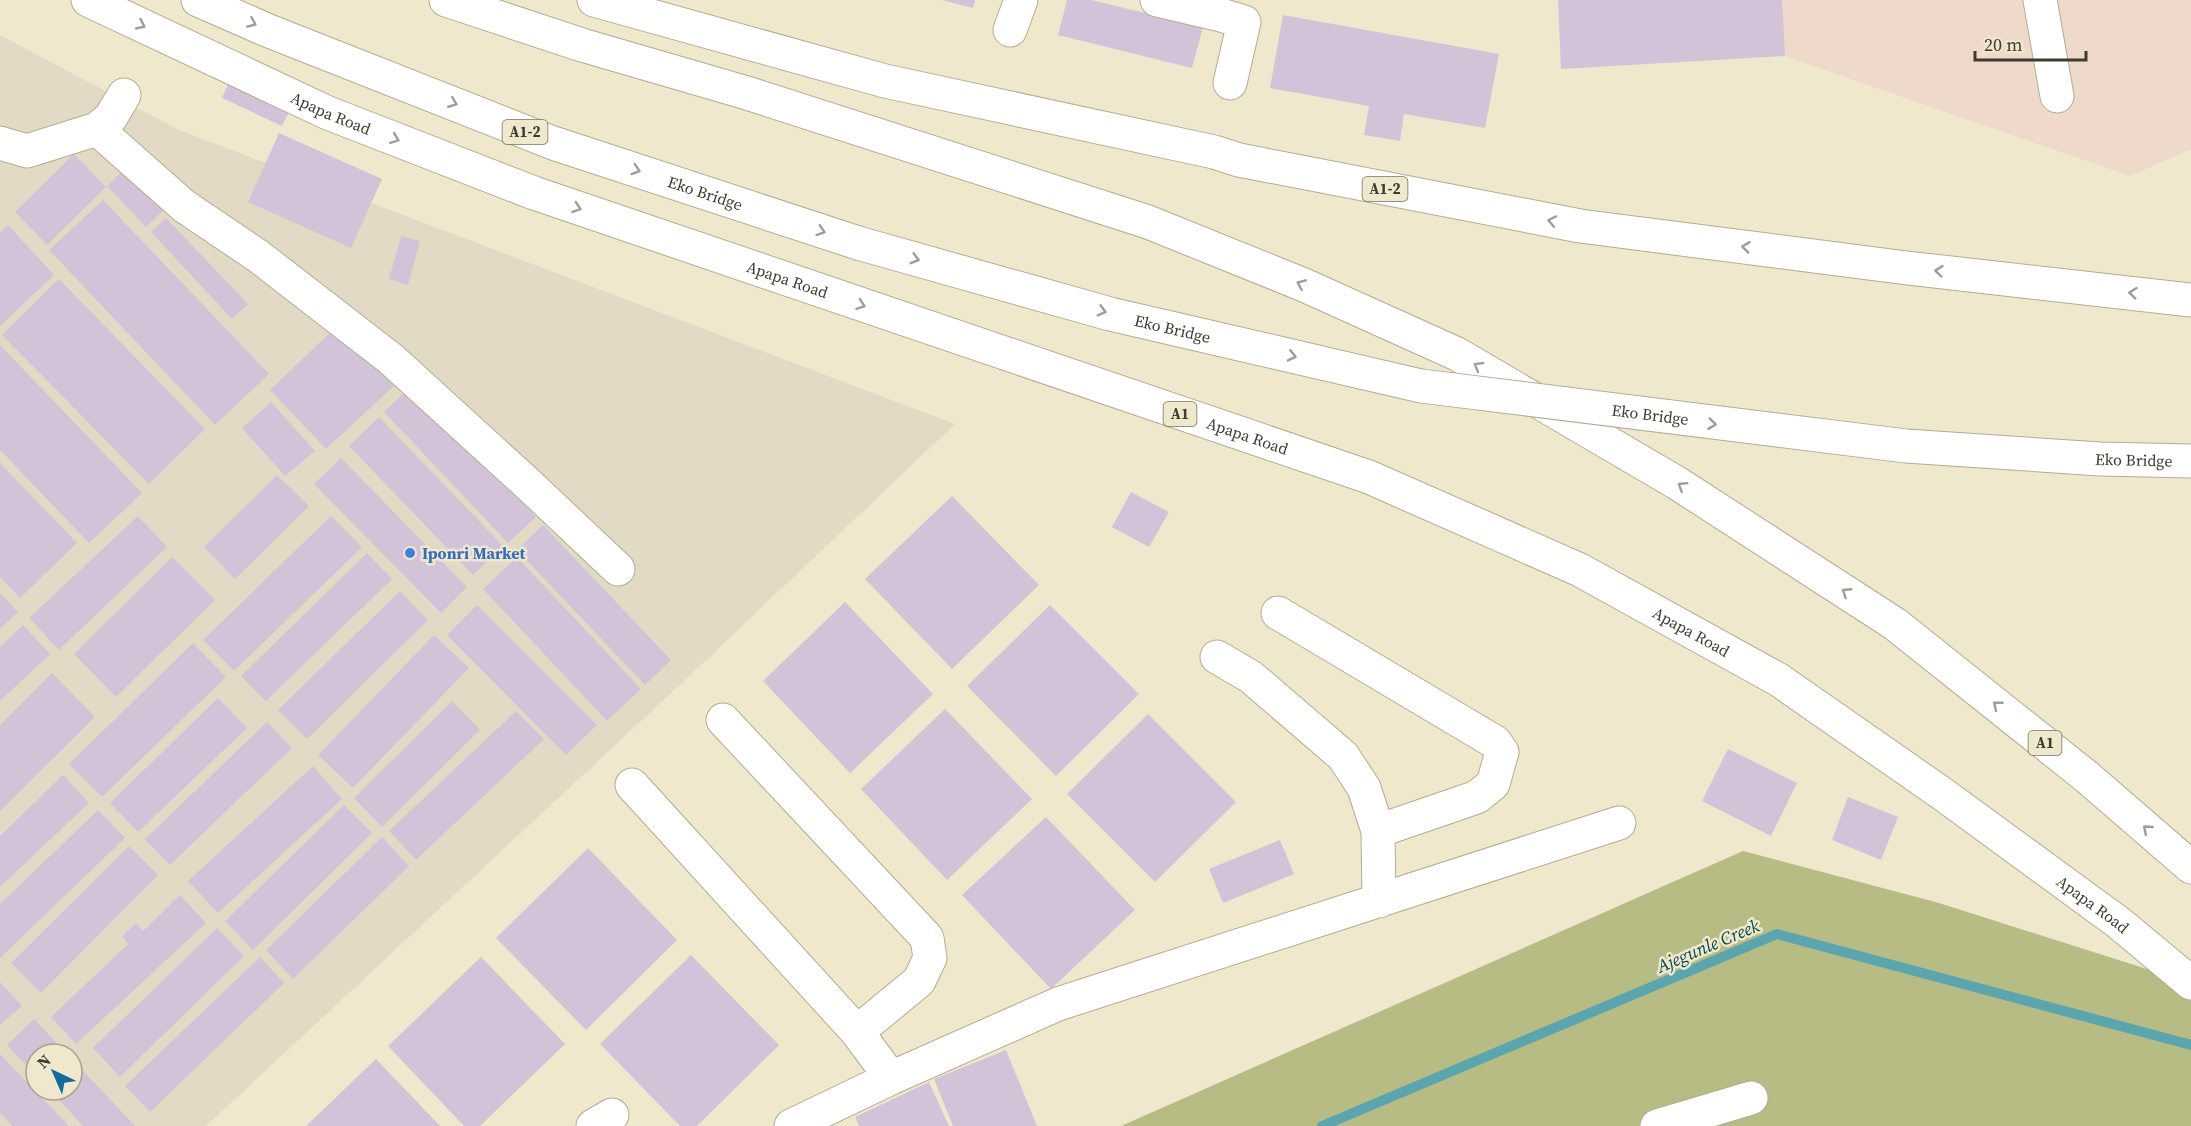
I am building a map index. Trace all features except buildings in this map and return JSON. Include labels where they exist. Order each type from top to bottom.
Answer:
[{"type":"main road","name":"Apapa Road","points":[[88,0],[328,112],[534,193],[1369,477],[1580,570],[1779,680],[1944,795],[2101,910],[2191,983]]},
{"type":"main road","name":"Eko Bridge","points":[[198,0],[269,31],[553,143],[858,243],[1110,314],[1410,383],[1721,425],[1906,446],[2100,459],[2191,461]]},
{"type":"main road","name":"A1","points":[[446,0],[582,45],[747,93],[1148,222],[1304,285],[1457,354],[1677,483],[1895,624],[2087,777],[2191,867]]},
{"type":"main road","name":"A1-2","points":[[594,0],[885,81],[1214,152],[1239,160],[1580,226],[1895,266],[2191,300]]},
{"type":"main road","points":[[1010,30],[1021,0]]},
{"type":"main road","points":[[1157,0],[1244,22],[1230,83]]},
{"type":"main road","points":[[2040,0],[2057,96]]},
{"type":"main road","points":[[0,143],[27,151],[97,129],[111,117],[124,95]]},
{"type":"main road","points":[[97,129],[184,206],[258,256],[391,359],[618,569]]},
{"type":"main road","points":[[1278,613],[1495,742],[1502,752],[1493,784],[1477,797],[1378,831]]},
{"type":"main road","points":[[1217,657],[1251,677],[1343,756],[1364,788],[1378,831],[1379,901]]},
{"type":"main road","points":[[723,720],[927,938],[930,958],[919,981],[857,1032]]},
{"type":"main road","points":[[633,785],[857,1032],[891,1078]]},
{"type":"main road","points":[[792,1126],[891,1078],[1058,1004],[1619,823]]},
{"type":"main road","points":[[1657,1126],[1751,1098]]},
{"type":"shaded area","points":[[1623,0],[2191,0],[2191,149],[2130,176]]},
{"type":"shaded area","name":"Iponri Market","points":[[0,35],[179,130],[955,424],[684,681],[206,1126],[0,1126]]},
{"type":"green space","points":[[1743,851],[1939,903],[2191,983],[2191,1126],[1121,1126]]},
{"type":"waterway","name":"Ajegunle Creek","points":[[1322,1126],[1777,934],[2191,1045]]},
{"type":"place","name":"Iponri Market","points":[[410,553]]}]
